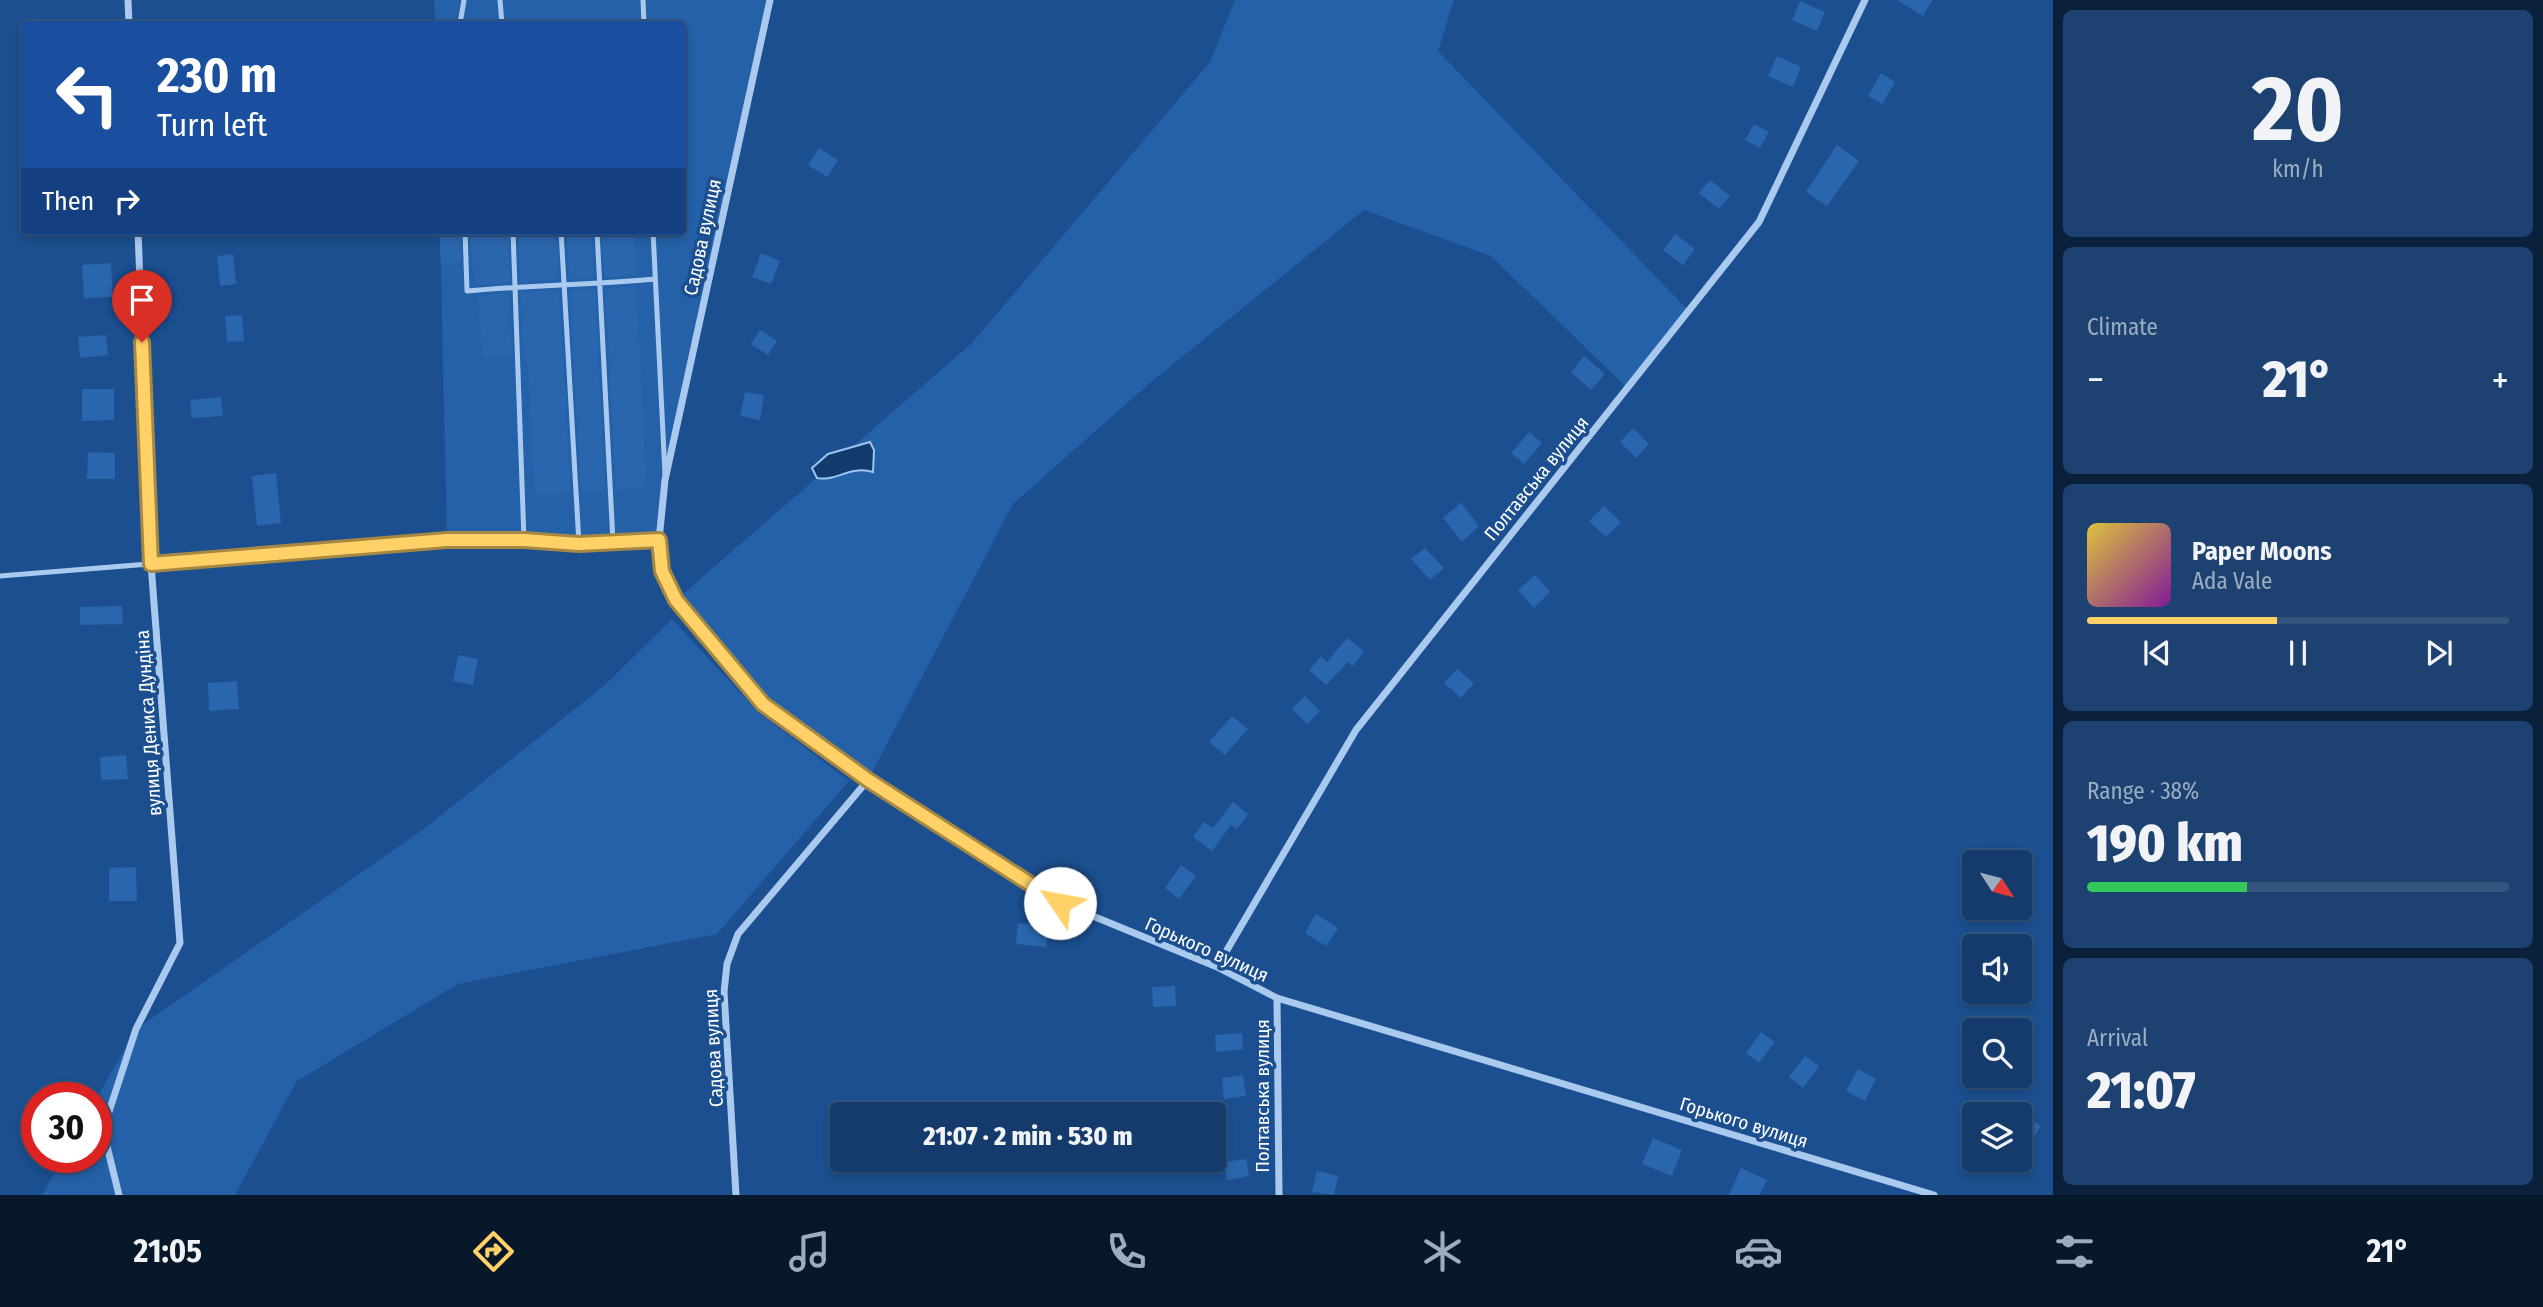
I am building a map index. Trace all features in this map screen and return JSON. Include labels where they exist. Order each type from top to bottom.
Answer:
[{"type":"street","points":[[128,0],[129,21]]},
{"type":"street","name":"Садова вулиця","points":[[665,480],[770,0]]},
{"type":"street","name":"Полтавська вулиця","points":[[1217,967],[1356,730],[1759,222],[1865,0]]},
{"type":"street","name":"вулиця Дениса Дундіна","points":[[119,1195],[103,1130],[136,1029],[180,943],[151,564],[138,235]]},
{"type":"street","name":"Горького вулиця","points":[[665,480],[659,540],[662,571],[676,600],[763,704],[868,780],[1060,903],[1217,967],[1277,998],[1934,1195]]},
{"type":"street","name":"Садова вулиця","points":[[736,1195],[724,992],[727,964],[738,934],[868,780]]},
{"type":"street","name":"Полтавська вулиця","points":[[1277,998],[1279,1195]]},
{"type":"lane","points":[[460,21],[464,0]]},
{"type":"lane","points":[[500,0],[502,21]]},
{"type":"lane","points":[[643,0],[644,21]]},
{"type":"lane","points":[[465,235],[467,291],[516,286],[600,285],[655,279]]},
{"type":"lane","points":[[513,235],[524,540]]},
{"type":"lane","points":[[561,235],[579,544]]},
{"type":"lane","points":[[597,235],[613,542]]},
{"type":"lane","points":[[653,235],[665,480]]},
{"type":"lane","points":[[0,576],[447,540],[524,540],[579,544],[659,540]]},
{"type":"shaded area","points":[[434,0],[770,0],[665,480],[659,540],[579,544],[447,540],[440,235],[686,235],[686,21],[435,21]]},
{"type":"shaded area","points":[[1235,0],[1454,0],[1438,51],[1689,311],[1627,388],[1491,256],[1364,210],[1151,382],[1013,504],[868,780],[763,704],[676,600],[972,343],[1210,62]]},
{"type":"shaded area","points":[[870,442],[874,450],[873,472],[865,470],[831,478],[817,478],[812,468],[828,454]]},
{"type":"shaded area","points":[[672,619],[758,712],[849,781],[717,934],[458,984],[297,1081],[235,1195],[42,1195],[54,1173],[112,1173],[112,1082],[106,1082],[136,1029],[421,831],[605,685]]},
{"type":"building","points":[[1897,0],[1933,0],[1923,16]]},
{"type":"building","points":[[1800,1],[1825,12],[1817,31],[1792,20]]},
{"type":"building","points":[[1777,56],[1801,67],[1793,87],[1768,76]]},
{"type":"building","points":[[1881,73],[1895,82],[1882,104],[1868,96]]},
{"type":"building","points":[[1754,124],[1769,132],[1760,148],[1745,140]]},
{"type":"building","points":[[1837,145],[1859,161],[1827,206],[1806,192]]},
{"type":"building","points":[[819,148],[838,160],[827,177],[808,165]]},
{"type":"building","points":[[1710,180],[1730,196],[1719,209],[1699,193]]},
{"type":"building","points":[[1675,234],[1695,249],[1683,265],[1663,250]]},
{"type":"building","points":[[439,235],[460,235],[461,262],[441,264]]},
{"type":"building","points":[[470,235],[508,235],[510,282],[474,285]]},
{"type":"building","points":[[518,235],[556,235],[559,280],[520,282]]},
{"type":"building","points":[[566,235],[592,235],[594,278],[569,279]]},
{"type":"building","points":[[602,235],[634,235],[636,275],[605,277]]},
{"type":"building","points":[[761,253],[780,261],[771,284],[752,277]]},
{"type":"building","points":[[233,254],[236,284],[220,286],[217,256]]},
{"type":"building","points":[[111,263],[113,297],[84,298],[82,265]]},
{"type":"building","points":[[636,286],[647,488],[616,490],[605,288]]},
{"type":"building","points":[[595,289],[605,490],[581,492],[570,290]]},
{"type":"building","points":[[559,290],[571,493],[535,495],[527,355],[523,355],[520,292]]},
{"type":"building","points":[[510,293],[512,356],[482,358],[478,295]]},
{"type":"building","points":[[242,315],[244,341],[227,342],[225,316]]},
{"type":"building","points":[[760,330],[777,341],[768,355],[751,344]]},
{"type":"building","points":[[106,335],[108,355],[80,358],[78,337]]},
{"type":"building","points":[[1584,356],[1605,374],[1591,390],[1571,372]]},
{"type":"building","points":[[82,389],[114,389],[114,420],[82,421]]},
{"type":"building","points":[[745,392],[764,395],[760,420],[740,416]]},
{"type":"building","points":[[221,397],[223,416],[192,418],[190,400]]},
{"type":"building","points":[[1633,428],[1649,444],[1636,458],[1620,442]]},
{"type":"building","points":[[1529,432],[1542,443],[1524,464],[1511,453]]},
{"type":"building","points":[[88,452],[115,453],[115,479],[87,479]]},
{"type":"building","points":[[276,473],[281,523],[257,526],[252,476]]},
{"type":"building","points":[[1461,503],[1479,526],[1462,542],[1443,518]]},
{"type":"building","points":[[1604,506],[1621,522],[1606,537],[1589,521]]},
{"type":"building","points":[[1425,548],[1444,568],[1430,580],[1411,559]]},
{"type":"building","points":[[1535,575],[1550,592],[1534,608],[1518,590]]},
{"type":"building","points":[[122,606],[123,624],[80,625],[80,607]]},
{"type":"building","points":[[1347,638],[1364,651],[1353,666],[1348,662],[1326,685],[1309,670],[1321,656],[1327,662]]},
{"type":"building","points":[[458,655],[478,659],[473,685],[453,681]]},
{"type":"building","points":[[1457,669],[1474,683],[1461,698],[1444,683]]},
{"type":"building","points":[[237,681],[239,709],[209,711],[208,683]]},
{"type":"building","points":[[1305,696],[1320,711],[1307,724],[1292,709]]},
{"type":"building","points":[[1232,716],[1248,729],[1225,755],[1209,742]]},
{"type":"building","points":[[126,755],[128,779],[101,780],[100,757]]},
{"type":"building","points":[[1233,802],[1248,814],[1237,829],[1231,825],[1212,851],[1193,837],[1204,822],[1213,828]]},
{"type":"building","points":[[1181,865],[1196,876],[1179,899],[1165,888]]},
{"type":"building","points":[[136,867],[137,901],[109,901],[109,868]]},
{"type":"building","points":[[1316,914],[1338,928],[1326,946],[1305,933]]},
{"type":"building","points":[[1018,923],[1048,926],[1046,947],[1016,944]]},
{"type":"building","points":[[1175,986],[1176,1006],[1153,1007],[1152,987]]},
{"type":"building","points":[[1761,1032],[1775,1042],[1759,1063],[1746,1053]]},
{"type":"building","points":[[1242,1033],[1243,1049],[1216,1052],[1215,1035]]},
{"type":"building","points":[[1805,1056],[1819,1066],[1803,1088],[1789,1077]]},
{"type":"building","points":[[1858,1069],[1876,1079],[1865,1101],[1846,1091]]},
{"type":"building","points":[[1243,1075],[1246,1096],[1224,1099],[1222,1078]]},
{"type":"building","points":[[2032,1120],[2041,1126],[2032,1140]]},
{"type":"building","points":[[1653,1138],[1682,1150],[1672,1176],[1642,1164]]},
{"type":"building","points":[[1246,1159],[1249,1176],[1227,1180],[1226,1162]]},
{"type":"building","points":[[1741,1168],[1767,1180],[1760,1195],[1729,1195]]},
{"type":"building","points":[[1317,1171],[1338,1176],[1334,1195],[1312,1192]]},
{"type":"route","points":[[142,342],[151,564],[447,540],[524,540],[579,544],[659,540],[662,571],[676,600],[763,704],[868,780],[1060,903]]}]
